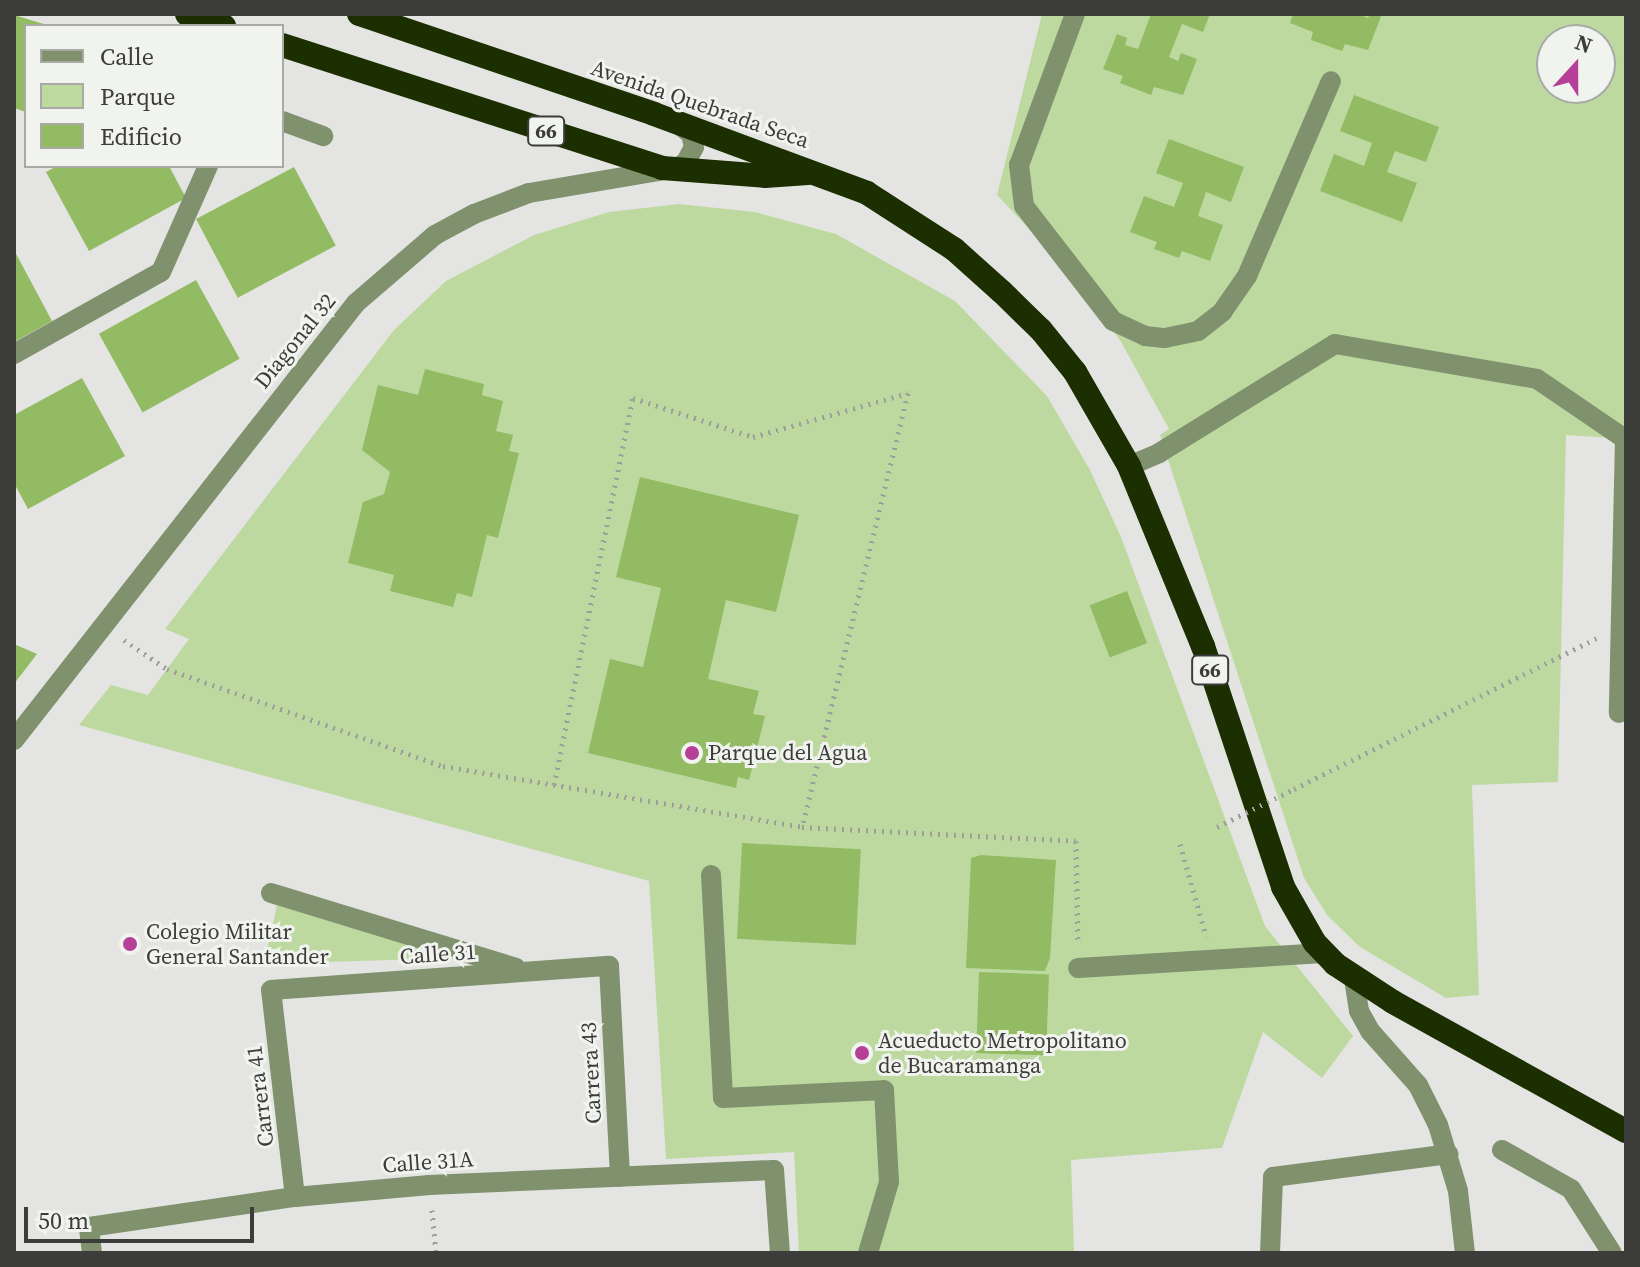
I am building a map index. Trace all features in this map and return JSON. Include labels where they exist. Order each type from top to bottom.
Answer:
[{"type":"highway","points":[[187,14],[218,24]]},
{"type":"highway","name":"Avenida Quebrada Seca","points":[[359,14],[817,172]]},
{"type":"highway","name":"Avenida Quebrada Seca","points":[[284,46],[662,168],[765,176],[817,172]]},
{"type":"highway","name":"66","points":[[817,172],[867,193],[912,219],[954,249],[1041,330],[1075,372],[1129,466],[1203,646],[1283,887],[1299,919],[1325,953],[1354,979],[1447,1034],[1626,1131]]},
{"type":"street","points":[[1075,14],[1019,165],[1024,206],[1113,321],[1145,336],[1165,338],[1198,331],[1222,312],[1247,276],[1331,81]]},
{"type":"street","points":[[284,122],[323,136]]},
{"type":"street","name":"Diagonal 32","points":[[14,740],[356,303],[435,235],[474,214],[516,198],[662,168],[677,168],[686,162],[694,147],[691,134],[675,122]]},
{"type":"street","points":[[14,354],[161,272],[207,168]]},
{"type":"street","points":[[1129,466],[1159,453],[1335,344],[1537,379],[1625,439],[1619,713]]},
{"type":"street","points":[[711,875],[723,1098],[884,1090],[889,1182],[868,1253]]},
{"type":"street","points":[[271,893],[529,972]]},
{"type":"street","points":[[1078,968],[1325,953]]},
{"type":"street","name":"Calle 31","points":[[271,990],[609,966]]},
{"type":"street","name":"Carrera 43","points":[[609,966],[620,1177]]},
{"type":"street","points":[[1354,979],[1359,1011],[1370,1031],[1418,1085],[1449,1154],[1463,1219],[1465,1253]]},
{"type":"street","name":"Carrera 41","points":[[271,990],[295,1197]]},
{"type":"street","points":[[1502,1150],[1571,1189],[1612,1253]]},
{"type":"street","points":[[1270,1253],[1273,1177],[1449,1154]]},
{"type":"street","name":"Calle 31A","points":[[92,1253],[89,1227],[295,1197],[429,1185],[774,1170],[780,1253]]},
{"type":"path","points":[[554,785],[633,398],[753,437],[908,393],[802,827]]},
{"type":"path","points":[[103,626],[167,669],[443,766],[802,827],[1076,841],[1078,968]]},
{"type":"path","points":[[1217,827],[1621,626]]},
{"type":"path","points":[[1180,844],[1213,960]]},
{"type":"path","points":[[429,1185],[436,1253]]},
{"type":"green space","points":[[1042,14],[1626,14],[1626,439],[1566,435],[1558,782],[1472,785],[1479,995],[1446,998],[1360,947],[1327,915],[1304,878],[1160,435],[1169,429],[1120,340],[1065,267],[997,195]]},
{"type":"green space","name":"Parque del Agua","points":[[679,204],[755,212],[836,234],[955,301],[1047,396],[1090,470],[1121,537],[1265,926],[1353,1036],[1322,1078],[1263,1032],[1222,1148],[1071,1160],[1074,1253],[799,1253],[794,1152],[666,1159],[649,881],[79,725],[111,685],[148,695],[189,639],[165,629],[394,330],[446,281],[534,235],[609,212]]},
{"type":"green space","points":[[277,905],[452,958],[264,964]]},
{"type":"building","points":[[1151,14],[1210,14],[1203,32],[1182,24],[1169,57],[1178,61],[1181,53],[1197,59],[1183,95],[1154,87],[1151,95],[1120,83],[1123,76],[1103,69],[1117,34],[1127,38],[1125,45],[1138,49]]},
{"type":"building","points":[[1293,14],[1358,14],[1368,18],[1370,14],[1382,14],[1368,50],[1345,44],[1342,51],[1311,40],[1313,32],[1290,23]]},
{"type":"building","points":[[14,15],[44,24],[24,24],[24,111],[14,108]]},
{"type":"building","points":[[1354,95],[1439,127],[1426,162],[1395,151],[1387,172],[1417,183],[1402,222],[1320,191],[1334,154],[1364,166],[1372,143],[1340,131]]},
{"type":"building","points":[[1169,139],[1244,167],[1231,202],[1206,192],[1198,216],[1223,225],[1210,261],[1182,251],[1179,258],[1154,249],[1157,242],[1130,232],[1144,196],[1174,207],[1183,183],[1156,173]]},
{"type":"building","points":[[294,167],[336,246],[238,298],[196,219]]},
{"type":"building","points":[[53,168],[170,168],[186,198],[89,251],[46,172]]},
{"type":"building","points":[[14,250],[52,321],[14,342]]},
{"type":"building","points":[[196,280],[240,359],[143,413],[99,334]]},
{"type":"building","points":[[425,369],[484,384],[482,395],[503,401],[496,431],[513,435],[509,451],[519,453],[498,538],[487,535],[472,597],[457,593],[453,607],[390,591],[394,575],[348,563],[363,502],[384,494],[390,472],[362,450],[378,385],[418,395]]},
{"type":"building","points":[[82,378],[125,456],[28,509],[14,483],[14,415]]},
{"type":"building","points":[[640,477],[799,515],[776,612],[726,600],[708,679],[759,691],[753,714],[765,716],[749,780],[738,777],[736,788],[588,753],[610,659],[643,667],[661,588],[616,577]]},
{"type":"building","points":[[1127,591],[1147,643],[1110,658],[1090,605]]},
{"type":"building","points":[[14,644],[37,654],[14,684]]},
{"type":"building","points":[[742,843],[861,849],[856,945],[737,939]]},
{"type":"building","points":[[981,855],[1056,860],[1050,958],[1045,971],[966,968],[971,858]]},
{"type":"building","points":[[979,972],[1049,974],[1046,1055],[976,1053]]},
{"type":"place","name":"Parque del Agua","points":[[692,753]]},
{"type":"place","name":"Colegio Militar General Santander","points":[[130,944]]},
{"type":"place","name":"Acueducto Metropolitano de Bucaramanga","points":[[862,1053]]}]
